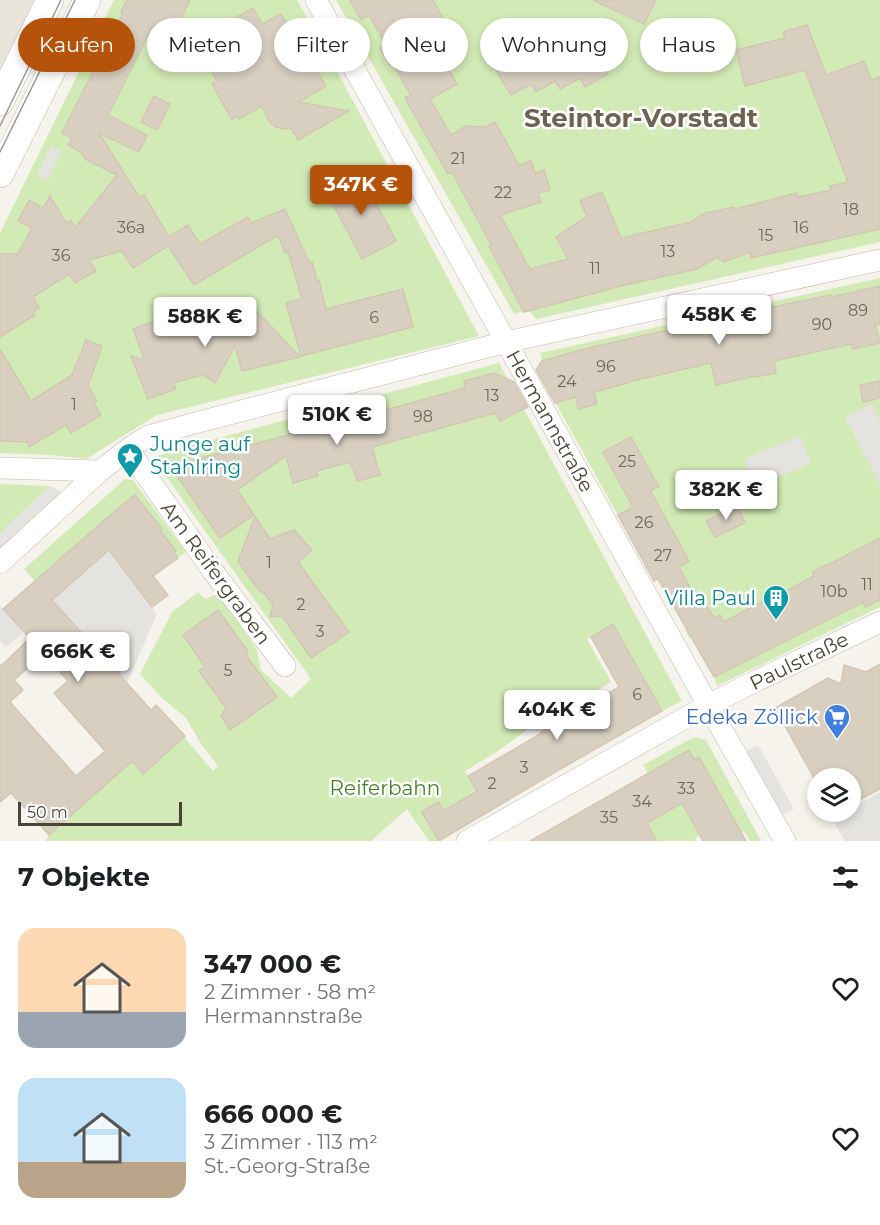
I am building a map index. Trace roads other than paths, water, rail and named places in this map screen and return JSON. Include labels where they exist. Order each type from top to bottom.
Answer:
[{"type":"street","points":[[0,102],[50,0]]},
{"type":"street","points":[[0,174],[87,0]]},
{"type":"street","name":"Hermannstraße","points":[[316,0],[785,841]]},
{"type":"street","points":[[0,562],[100,471],[148,436],[506,342],[880,260]]},
{"type":"street","name":"Am Reifergraben","points":[[128,449],[212,570],[285,666]]},
{"type":"street","points":[[0,468],[100,471]]},
{"type":"street","name":"Paulstraße","points":[[467,841],[708,705],[880,622]]},
{"type":"tram line","points":[[0,126],[61,0]]},
{"type":"tram line","points":[[0,152],[75,0]]},
{"type":"place","name":"Junge auf Stahlring","points":[[130,479]]},
{"type":"place","name":"Villa Paul","points":[[776,621]]},
{"type":"place","name":"Edeka Zöllick","points":[[837,740]]},
{"type":"district","name":"Steintor-Vorstadt","points":[[641,118]]},
{"type":"park label","name":"Reiferbahn","points":[[385,788]]}]
